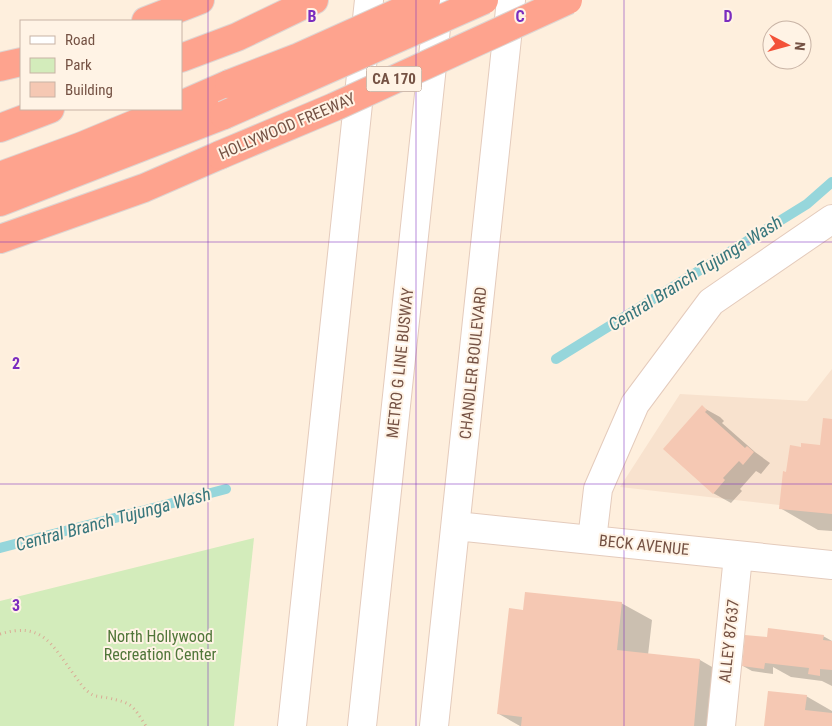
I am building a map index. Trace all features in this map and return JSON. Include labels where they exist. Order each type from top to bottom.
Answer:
[{"type":"highway","points":[[149,20],[200,0]]},
{"type":"highway","points":[[182,58],[237,37],[314,0]]},
{"type":"highway","points":[[182,104],[298,56],[426,0]]},
{"type":"highway","points":[[0,202],[224,115],[484,0]]},
{"type":"highway","name":"HOLLYWOOD FREEWAY","points":[[0,239],[144,188],[334,107],[568,0]]},
{"type":"highway","points":[[0,67],[20,62]]},
{"type":"highway","points":[[0,128],[47,110]]},
{"type":"highway","points":[[0,176],[82,146],[169,110]]},
{"type":"street","points":[[292,726],[369,0]]},
{"type":"street","name":"METRO G LINE BUSWAY","points":[[362,726],[439,0]]},
{"type":"street","name":"CHANDLER BOULEVARD","points":[[434,726],[511,0]]},
{"type":"street","points":[[592,540],[598,489],[635,404],[699,317],[711,302],[832,219]]},
{"type":"street","name":"BECK AVENUE","points":[[456,526],[832,565]]},
{"type":"street","name":"ALLEY 87637","points":[[721,726],[738,556]]},
{"type":"path","points":[[0,634],[16,629],[32,630],[51,643],[84,688],[94,695],[126,702],[134,708],[146,726]]},
{"type":"shaded area","points":[[832,369],[832,511],[620,487],[680,394],[807,401]]},
{"type":"green space","name":"North Hollywood Recreation Center","points":[[254,538],[234,726],[0,726],[0,601]]},
{"type":"building","points":[[702,405],[707,410],[705,412],[745,448],[747,446],[754,452],[743,465],[739,461],[723,478],[725,480],[713,494],[663,449]]},
{"type":"building","points":[[823,418],[832,419],[832,514],[779,509],[783,471],[786,472],[790,445],[801,447],[801,443],[820,445]]},
{"type":"building","points":[[525,592],[622,602],[617,650],[700,659],[694,726],[521,726],[522,717],[497,714],[509,608],[523,610]]},
{"type":"building","points":[[768,628],[824,635],[823,640],[832,641],[832,670],[820,669],[820,676],[808,674],[809,668],[765,663],[764,669],[742,666],[745,635],[767,637]]},
{"type":"building","points":[[768,691],[807,695],[805,710],[832,713],[832,726],[764,726]]},
{"type":"waterway","name":"Central Branch Tujunga Wash","points":[[556,359],[807,204],[832,182]]},
{"type":"waterway","name":"Central Branch Tujunga Wash","points":[[0,548],[226,489]]}]
